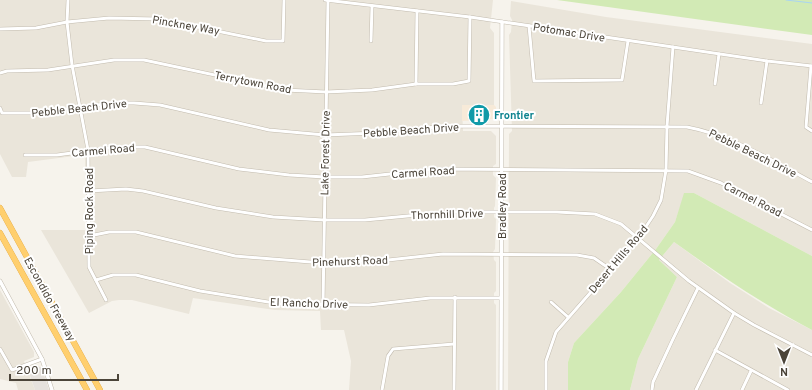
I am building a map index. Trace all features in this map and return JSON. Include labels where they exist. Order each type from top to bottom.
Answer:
[{"type":"highway","name":"Escondido Freeway","points":[[0,208],[100,390]]},
{"type":"highway","name":"Escondido Freeway","points":[[0,233],[87,390]]},
{"type":"street","name":"Piping Rock Road","points":[[68,0],[67,22],[72,65],[88,150],[90,267],[106,300]]},
{"type":"street","name":"Pinckney Way","points":[[0,29],[36,28],[67,22],[109,18],[158,19],[266,42],[283,41],[284,0]]},
{"type":"street","name":"Potomac Drive","points":[[326,0],[502,22],[767,61],[812,66]]},
{"type":"street","name":"Lake Forest Drive","points":[[323,306],[326,0]]},
{"type":"street","points":[[371,41],[372,6]]},
{"type":"street","points":[[416,84],[418,11]]},
{"type":"street","name":"Terrytown Road","points":[[0,73],[7,71],[48,70],[72,65],[114,60],[144,60],[285,90],[326,92],[372,90],[416,84],[453,84],[469,81],[470,18]]},
{"type":"street","name":"Bradley Road","points":[[502,22],[502,390]]},
{"type":"street","points":[[529,26],[534,81],[622,80],[628,41]]},
{"type":"street","name":"Desert Hills Road","points":[[546,390],[546,361],[556,332],[610,269],[639,238],[661,200],[666,170],[667,126],[673,47]]},
{"type":"street","points":[[715,84],[719,54]]},
{"type":"street","points":[[762,103],[767,61]]},
{"type":"street","points":[[812,66],[806,127],[812,130]]},
{"type":"street","name":"Pebble Beach Drive","points":[[0,108],[2,113],[42,112],[134,102],[269,130],[325,135],[377,133],[446,126],[687,127],[705,130],[763,156],[812,182]]},
{"type":"street","name":"Carmel Road","points":[[25,155],[56,155],[116,146],[145,147],[239,169],[289,175],[325,177],[362,177],[436,169],[688,171],[721,183],[812,230]]},
{"type":"street","name":"Thornhill Drive","points":[[89,191],[123,189],[143,191],[216,208],[273,217],[324,220],[365,220],[450,212],[557,212],[595,214],[621,224],[698,288],[734,313],[812,355]]},
{"type":"street","name":"Pinehurst Road","points":[[89,236],[109,232],[136,232],[235,256],[323,263],[388,260],[443,254],[586,255],[594,258],[610,269]]},
{"type":"street","name":"El Rancho Drive","points":[[96,280],[113,275],[136,275],[200,291],[281,304],[323,306],[369,305],[430,298],[501,298]]},
{"type":"street","points":[[0,281],[42,359],[52,390]]},
{"type":"street","points":[[652,390],[653,382],[698,288]]},
{"type":"street","points":[[454,297],[454,390]]},
{"type":"street","points":[[551,302],[568,317]]},
{"type":"street","points":[[696,390],[734,313]]},
{"type":"street","points":[[382,390],[388,356],[393,349],[454,344]]},
{"type":"street","points":[[0,349],[12,370],[42,359]]},
{"type":"street","points":[[715,350],[788,390]]},
{"type":"street","points":[[742,390],[751,371]]},
{"type":"shaded area","points":[[0,0],[493,0],[490,28],[494,33],[494,105],[462,106],[463,131],[491,131],[496,136],[496,164],[493,166],[493,175],[496,178],[494,217],[496,219],[495,249],[493,252],[494,260],[496,262],[496,291],[494,293],[494,303],[496,305],[496,390],[349,390],[351,361],[344,330],[321,330],[320,311],[275,310],[193,298],[189,314],[132,300],[112,301],[89,313],[41,230],[86,230],[85,158],[82,155],[28,162],[26,177],[12,177],[0,154]]},
{"type":"shaded area","points":[[511,1],[606,17],[812,44],[812,256],[694,193],[685,193],[675,222],[656,249],[621,292],[574,343],[568,362],[568,390],[508,390],[509,134],[512,131],[509,35],[511,32],[512,20],[510,16]]},
{"type":"shaded area","points":[[462,105],[494,105],[496,107],[496,119],[462,121]]},
{"type":"shaded area","points":[[674,242],[730,283],[769,308],[812,330],[812,390],[630,390],[638,359],[677,277],[659,260]]},
{"type":"shaded area","points":[[0,290],[34,352],[34,357],[24,361],[35,390],[18,390],[16,383],[0,379]]},
{"type":"shaded area","points":[[38,366],[42,368],[49,390],[35,390],[28,370]]},
{"type":"green space","points":[[557,0],[812,0],[812,35]]},
{"type":"green space","points":[[684,193],[694,193],[812,256],[812,330],[742,289],[674,242],[659,260],[677,277],[638,359],[630,390],[568,390],[568,362],[574,343],[621,292],[656,249],[675,222]]},
{"type":"waterway","points":[[786,0],[812,3]]},
{"type":"place","name":"Frontier","points":[[479,115]]}]
